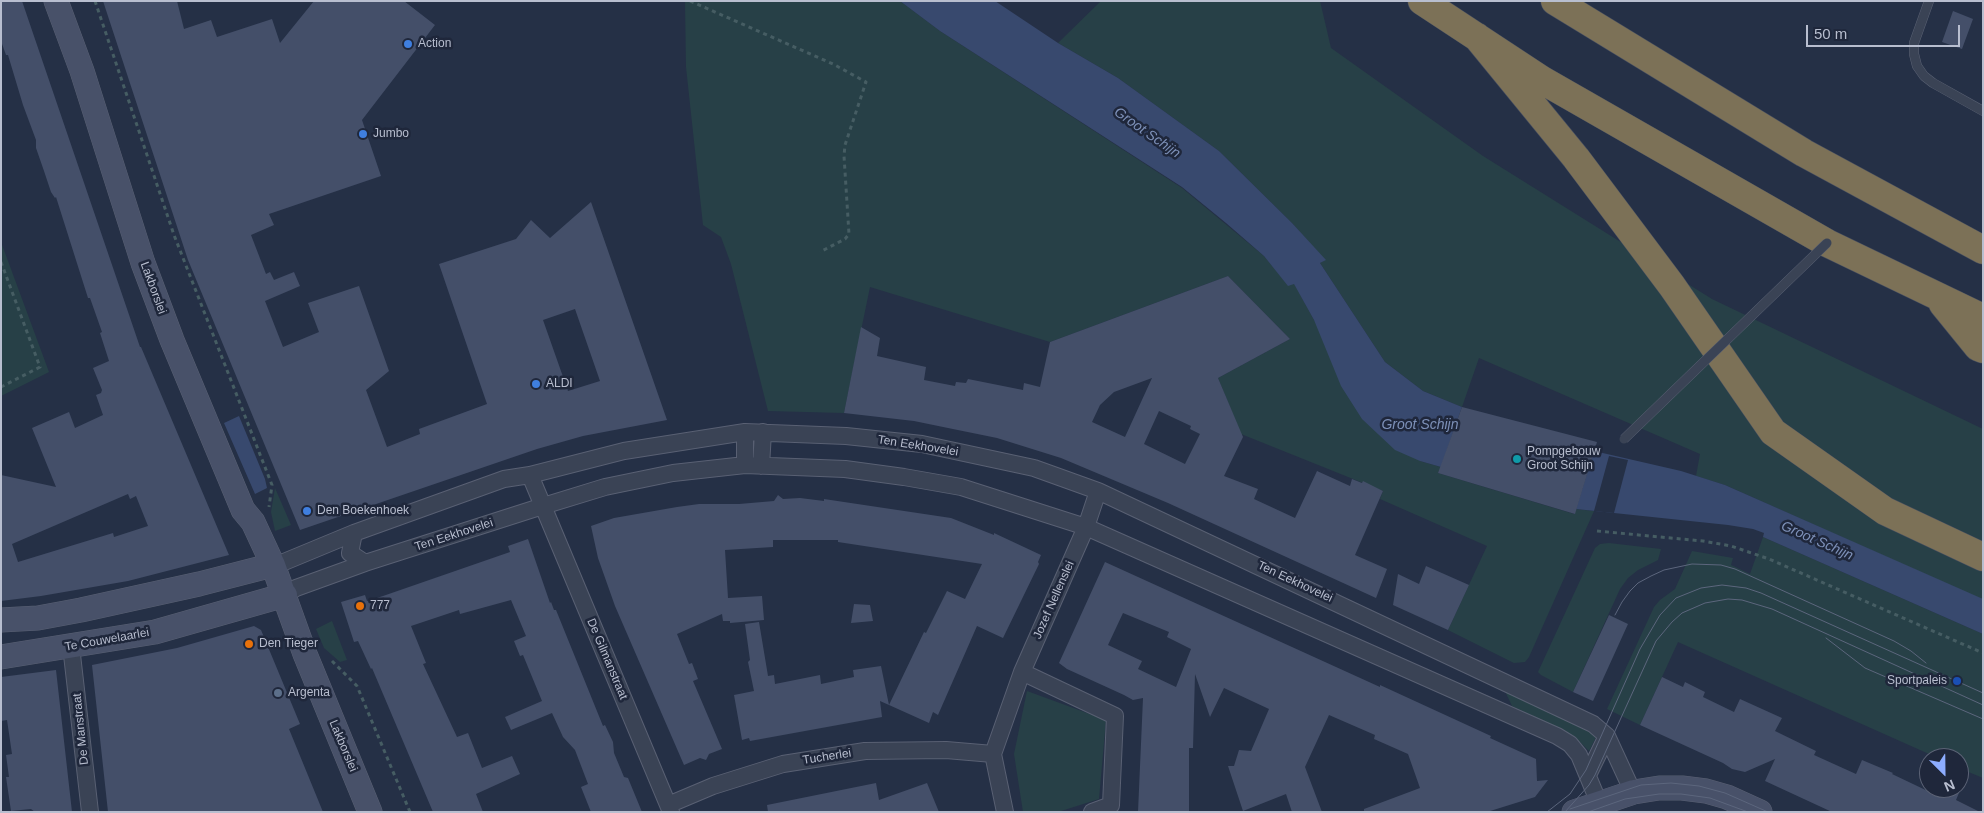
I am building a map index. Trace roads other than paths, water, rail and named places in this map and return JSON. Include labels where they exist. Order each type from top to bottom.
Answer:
[{"type":"highway","points":[[1422,1],[1542,80],[1827,243],[1983,318]]},
{"type":"highway","points":[[1555,1],[1579,11],[1804,153],[1983,250]]},
{"type":"highway","points":[[1477,37],[1576,158],[1672,286],[1773,432],[1885,511],[1983,557]]},
{"type":"highway","points":[[1937,297],[1978,347],[1983,349]]},
{"type":"street","name":"Lakborslei","points":[[56,1],[82,71],[143,263],[172,340],[243,510],[253,522],[266,567],[278,598],[305,654],[370,812]]},
{"type":"street","name":"Ten Eekhovelei","points":[[266,567],[284,562],[354,533],[504,479],[530,475],[624,451],[745,432],[846,436],[922,444],[1034,468],[1098,490],[1593,724],[1607,736],[1630,788],[1634,792]]},
{"type":"street","points":[[745,432],[753,466]]},
{"type":"street","points":[[753,466],[763,432]]},
{"type":"street","name":"Ten Eekhovelei","points":[[278,598],[296,588],[365,563],[544,506],[605,487],[672,473],[753,466],[845,469],[914,478],[961,488],[1086,527],[1480,702],[1570,744],[1579,755],[1599,803]]},
{"type":"street","points":[[530,475],[544,506]]},
{"type":"street","points":[[1086,527],[1098,490]]},
{"type":"street","name":"De Gilmanstraat","points":[[544,506],[669,808]]},
{"type":"street","name":"Jozef Nellenslei","points":[[993,754],[1022,672],[1086,527]]},
{"type":"street","points":[[354,533],[350,552],[365,563]]},
{"type":"street","points":[[1,620],[46,616],[199,584],[266,567]]},
{"type":"street","points":[[199,584],[210,600],[211,616]]},
{"type":"street","name":"Te Couwelaarlei","points":[[1,657],[155,632],[278,598]]},
{"type":"street","name":"De Manstraat","points":[[71,646],[90,812]]},
{"type":"street","points":[[1022,672],[1116,716],[1111,805],[1092,812]]},
{"type":"street","points":[[1480,702],[1491,675]]},
{"type":"street","points":[[1588,775],[1607,736]]},
{"type":"street","name":"Tucherlei","points":[[669,808],[713,786],[784,764],[865,751],[946,750],[993,754]]},
{"type":"street","points":[[993,754],[1005,812]]},
{"type":"street","points":[[1574,812],[1634,792],[1674,788],[1706,791],[1727,797],[1760,812]]},
{"type":"lane","points":[[1929,1],[1914,43],[1917,66],[1924,76],[1933,83],[1983,111]]},
{"type":"lane","points":[[1624,439],[1827,243]]},
{"type":"water","name":"Groot Schijn","points":[[900,1],[995,1],[1058,43],[1118,78],[1219,151],[1292,223],[1326,260],[1320,263],[1385,362],[1423,391],[1462,407],[1441,467],[1420,461],[1395,450],[1362,419],[1341,386],[1314,320],[1294,284],[1288,286],[1264,256],[1226,223],[1182,187],[940,31]]},
{"type":"water","points":[[239,416],[267,488],[255,494],[224,423]]},
{"type":"water","name":"Groot Schijn","points":[[1594,451],[1681,471],[1725,485],[1983,599],[1983,634],[1763,537],[1764,533],[1753,529],[1576,509]]},
{"type":"tram line","points":[[1615,615],[1630,591],[1638,583],[1651,576],[1664,570],[1692,564],[1721,565],[1735,569],[1894,641],[1926,663]]},
{"type":"tram line","points":[[1547,812],[1570,794],[1586,770],[1640,649],[1660,615],[1676,598],[1701,588],[1722,585],[1746,588],[1761,593],[1983,693]]},
{"type":"tram line","points":[[1565,812],[1589,785],[1595,775],[1656,641],[1682,613],[1705,603],[1728,599],[1742,600],[1772,609],[1983,705]]},
{"type":"tram line","points":[[1826,638],[1865,668],[1983,719]]},
{"type":"tram line","points":[[1570,809],[1641,785],[1671,783],[1699,786],[1725,793],[1768,812]]},
{"type":"tram line","points":[[1588,812],[1625,799],[1659,794],[1681,794],[1710,798],[1748,812]]},
{"type":"place","name":"Action","points":[[408,44]]},
{"type":"place","name":"Jumbo","points":[[363,134]]},
{"type":"place","name":"ALDI","points":[[536,384]]},
{"type":"place","name":"Pompgebouw Groot Schijn","points":[[1517,459]]},
{"type":"place","name":"Den Boekenhoek","points":[[307,511]]},
{"type":"place","name":"777","points":[[360,606]]},
{"type":"place","name":"Den Tieger","points":[[249,644]]},
{"type":"place","name":"Sportpaleis","points":[[1957,681]]},
{"type":"place","name":"Argenta","points":[[278,693]]}]
